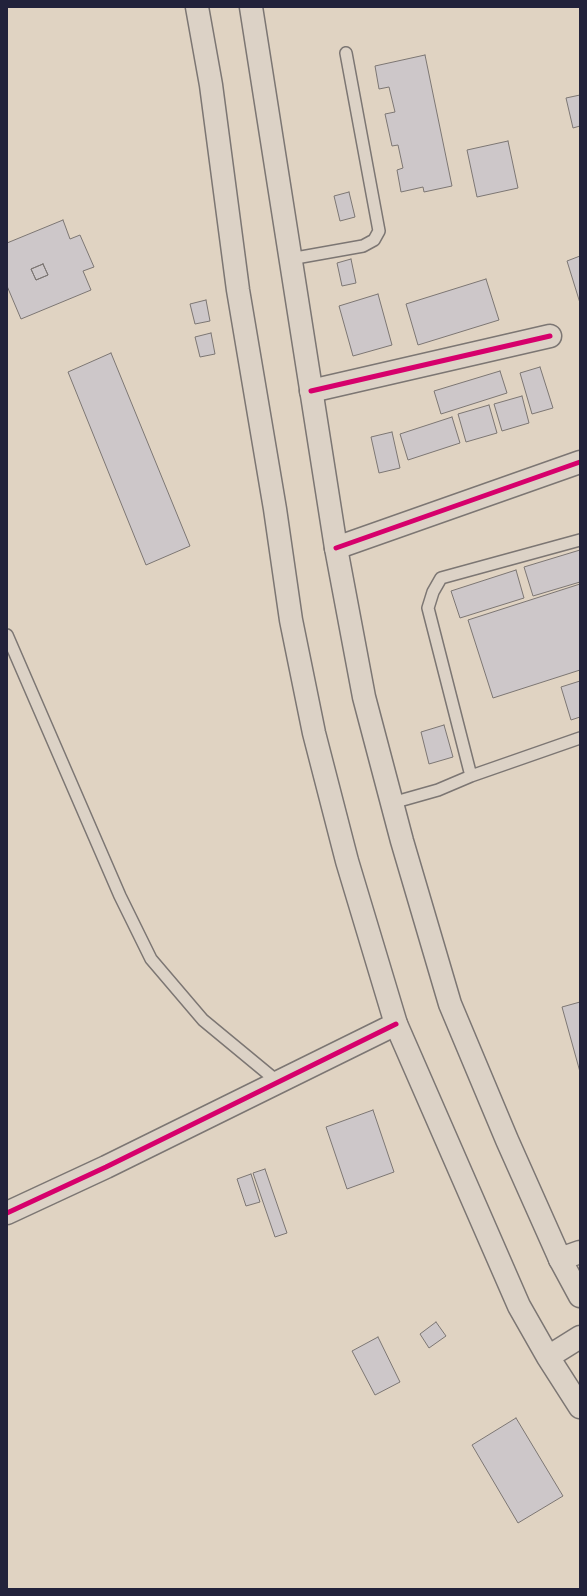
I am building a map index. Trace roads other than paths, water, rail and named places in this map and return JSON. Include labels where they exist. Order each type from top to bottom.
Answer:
[{"type":"main road","points":[[197,7],[211,85],[238,290],[291,620],[314,733],[347,861],[396,1024],[519,1306],[548,1357],[580,1407]]},
{"type":"main road","points":[[251,7],[336,548],[364,697],[392,803],[450,1004],[507,1140],[570,1256],[580,1296]]},
{"type":"main road","points":[[311,391],[550,336]]},
{"type":"main road","points":[[336,548],[580,462]]},
{"type":"main road","points":[[7,1213],[106,1167],[396,1024]]},
{"type":"main road","points":[[548,1357],[580,1337]]},
{"type":"lane","points":[[290,259],[362,246],[374,240],[379,231],[346,53]]},
{"type":"lane","points":[[471,776],[428,608],[433,592],[442,578],[580,540]]},
{"type":"lane","points":[[7,635],[120,896],[151,959],[203,1020],[278,1082]]},
{"type":"lane","points":[[392,803],[438,790],[471,776],[580,738]]}]
